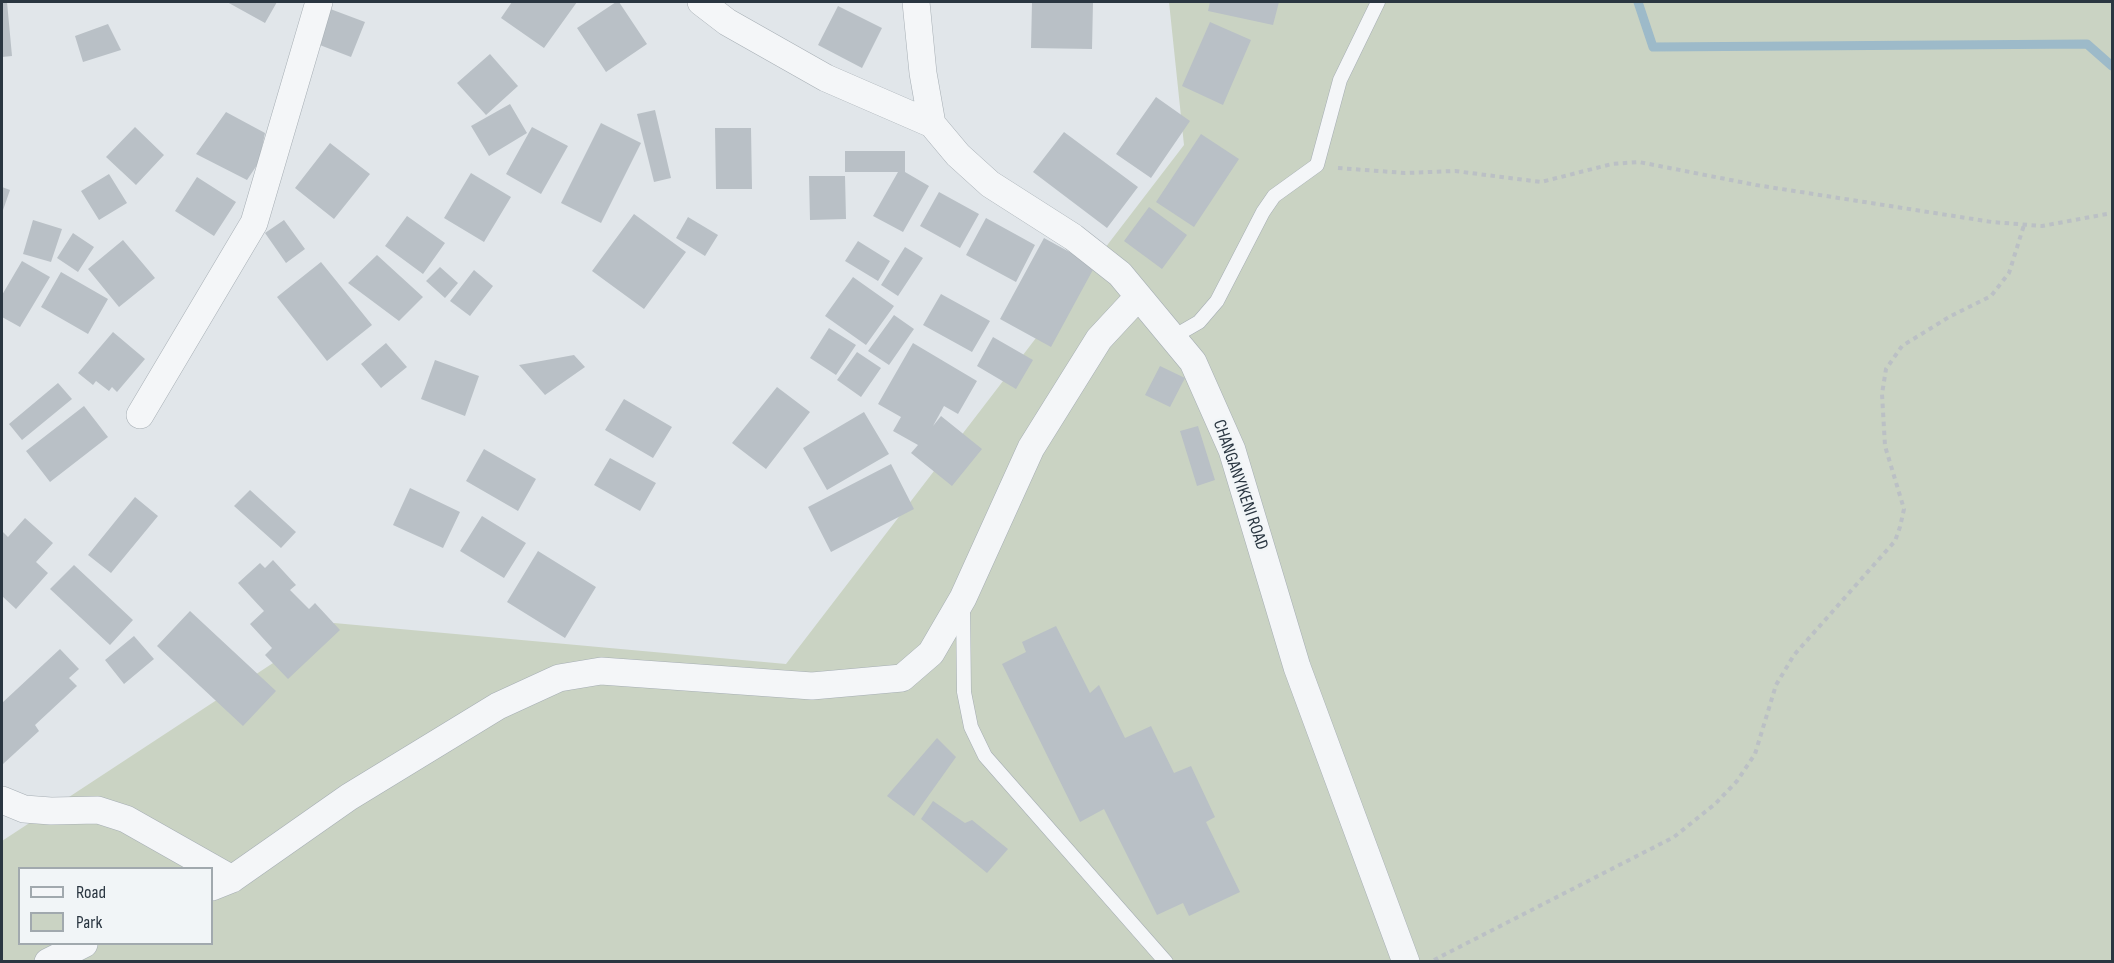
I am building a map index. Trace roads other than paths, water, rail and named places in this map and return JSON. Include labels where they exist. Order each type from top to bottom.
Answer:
[{"type":"street","points":[[140,414],[254,223],[318,2]]},
{"type":"street","points":[[701,2],[727,22],[826,78],[932,124]]},
{"type":"street","name":"CHANGANYIKENI ROAD","points":[[916,2],[923,73],[932,124],[958,155],[990,184],[1081,243],[1120,274],[1193,362],[1232,450],[1298,667],[1406,962]]},
{"type":"street","points":[[222,883],[349,797],[478,718],[559,678],[601,671],[812,686],[902,678],[931,653],[963,598],[1030,448],[1099,339],[1138,297]]},
{"type":"street","points":[[2,800],[24,809],[51,812],[98,810],[126,819],[198,867]]},
{"type":"street","points":[[48,962],[82,945]]},
{"type":"lane","points":[[1173,337],[1198,322],[1217,301],[1263,212],[1274,196],[1317,165],[1340,80],[1378,2]]},
{"type":"lane","points":[[963,598],[964,692],[971,727],[986,756],[1166,962]]},
{"type":"waterway","points":[[1638,2],[1653,47],[2087,44],[2112,66]]}]
